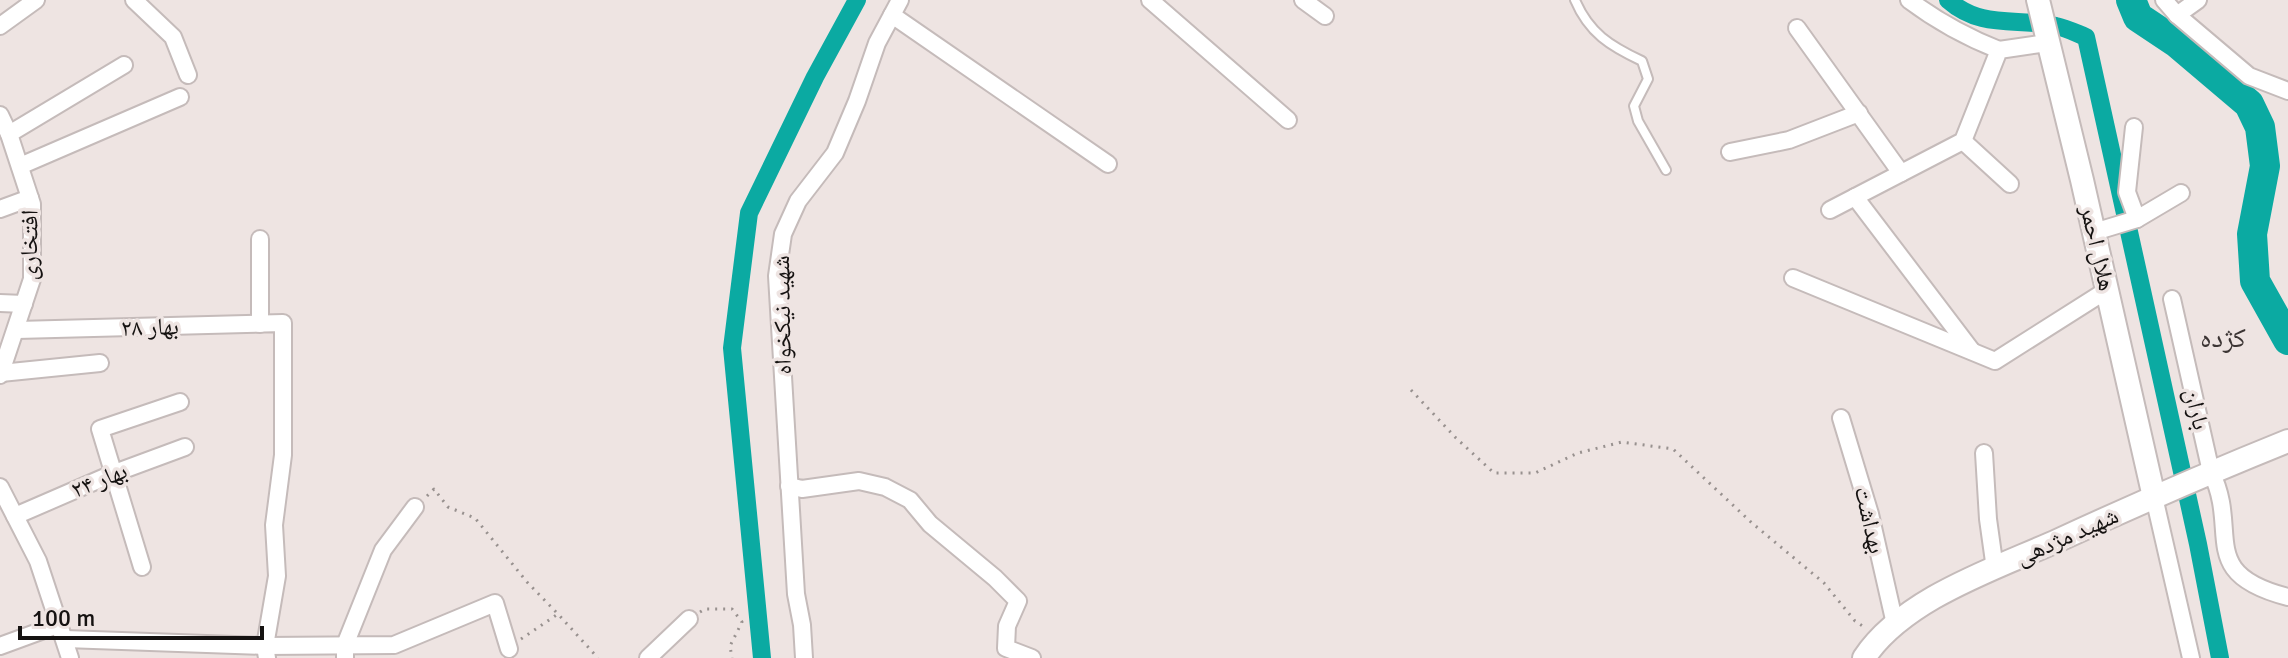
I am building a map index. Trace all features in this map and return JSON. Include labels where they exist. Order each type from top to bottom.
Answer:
[{"type":"main road","name":"هلال احمر","points":[[2040,5],[2047,43],[2102,231],[2107,290],[2154,497]]},
{"type":"main road","name":"شهید مژدهی","points":[[1864,658],[1888,631],[1953,588],[2154,497],[2288,441]]},
{"type":"street","points":[[0,26],[36,0]]},
{"type":"street","points":[[134,0],[173,37],[188,75]]},
{"type":"street","points":[[1150,0],[1288,120]]},
{"type":"street","points":[[1303,0],[1325,16]]},
{"type":"street","points":[[1909,0],[1933,18],[1999,50],[2047,43]]},
{"type":"street","points":[[2164,0],[2177,15],[2249,76],[2288,91]]},
{"type":"street","points":[[2177,15],[2198,0]]},
{"type":"street","points":[[896,7],[1108,164]]},
{"type":"street","name":"شهید نیکخواه","points":[[804,658],[796,594],[777,276],[783,234],[798,201],[835,153],[877,43],[896,7]]},
{"type":"street","points":[[1797,28],[1901,173]]},
{"type":"street","points":[[1830,210],[1963,141],[1999,50]]},
{"type":"street","points":[[9,134],[124,65]]},
{"type":"street","points":[[20,166],[180,97]]},
{"type":"street","points":[[1730,152],[1789,140],[1859,113]]},
{"type":"street","name":"افتخاری","points":[[0,115],[32,204],[32,279],[0,374]]},
{"type":"street","points":[[2134,127],[2127,192],[2137,219]]},
{"type":"street","points":[[1963,141],[2010,184]]},
{"type":"street","points":[[2102,231],[2137,219],[2181,193]]},
{"type":"street","points":[[1855,197],[1973,352]]},
{"type":"street","points":[[0,209],[30,198]]},
{"type":"street","points":[[260,239],[260,324]]},
{"type":"street","points":[[1793,278],[1995,361],[2107,290]]},
{"type":"street","name":"باران","points":[[2172,299],[2211,472],[2220,491],[2224,545],[2240,577],[2288,597]]},
{"type":"street","points":[[0,303],[24,304]]},
{"type":"street","name":"بهار ۲۸","points":[[17,330],[283,323],[283,455],[274,525],[277,576],[266,652]]},
{"type":"street","points":[[0,374],[100,363]]},
{"type":"street","points":[[142,567],[100,429],[180,402]]},
{"type":"street","name":"بهداشت","points":[[1841,418],[1870,514],[1888,631]]},
{"type":"street","name":"بهار ۲۴","points":[[15,516],[112,474],[185,447]]},
{"type":"street","points":[[1984,453],[1995,569]]},
{"type":"street","points":[[789,486],[802,489],[859,481],[885,487],[910,500],[930,524],[1018,601],[1007,626],[1006,648],[1032,658]]},
{"type":"street","points":[[1,490],[38,561],[70,658]]},
{"type":"street","points":[[2154,497],[2191,658]]},
{"type":"street","points":[[345,652],[383,550],[415,507]]},
{"type":"street","points":[[0,646],[62,632],[266,652],[345,652],[394,645],[495,603],[509,649]]},
{"type":"street","points":[[648,658],[689,619]]},
{"type":"lane","points":[[1575,0],[1584,20],[1612,47],[1642,61],[1648,79],[1634,106],[1638,121],[1666,170]]},
{"type":"path","points":[[1411,390],[1494,473],[1535,473],[1578,453],[1622,442],[1673,449],[1752,523],[1824,583],[1855,621],[1888,631]]},
{"type":"path","points":[[415,507],[434,489],[448,507],[475,518],[527,582],[598,658]]},
{"type":"path","points":[[689,619],[705,609],[732,609],[742,622],[730,646],[732,658]]},
{"type":"path","points":[[509,649],[558,614]]},
{"type":"waterway","points":[[762,658],[732,348],[749,213],[815,77],[857,0]]},
{"type":"waterway","points":[[1948,0],[1987,19],[2056,26],[2086,37],[2198,544],[2220,658]]},
{"type":"waterway","points":[[2131,0],[2138,17],[2177,43],[2249,104],[2260,127],[2265,166],[2252,234],[2255,281],[2288,340]]},
{"type":"district","name":"کژده","points":[[2223,338]]}]
